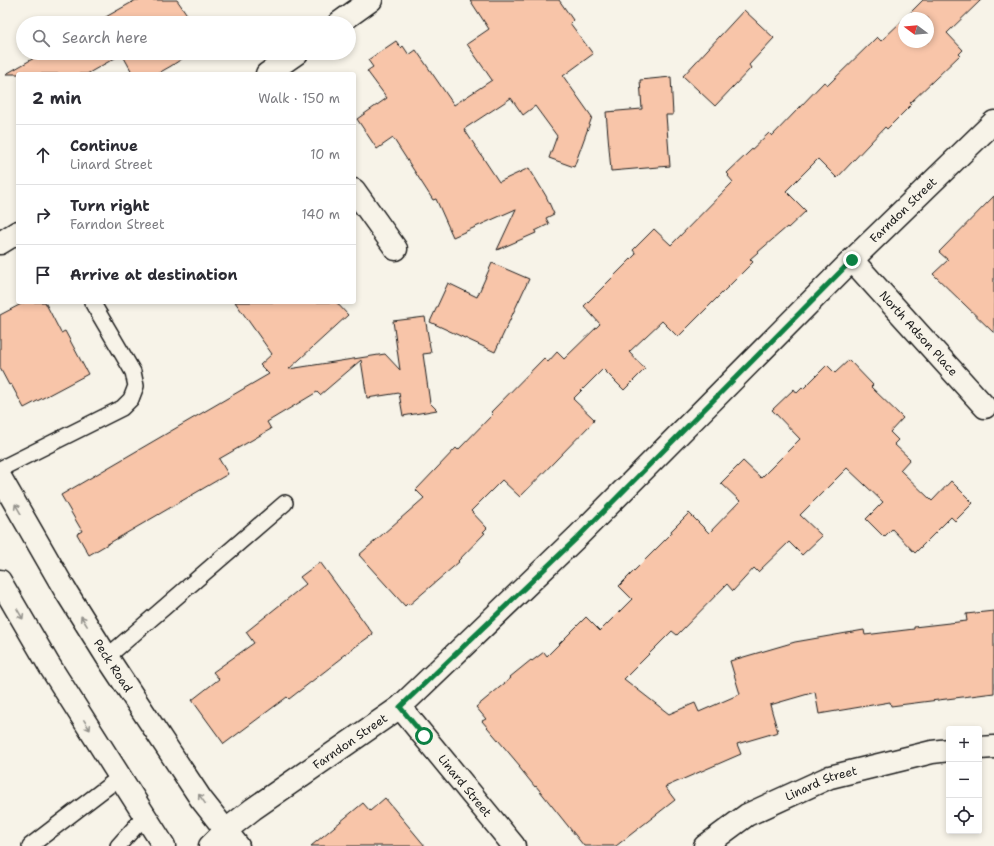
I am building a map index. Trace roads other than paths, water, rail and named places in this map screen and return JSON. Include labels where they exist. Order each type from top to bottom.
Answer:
[{"type":"street","points":[[349,16],[371,0]]},
{"type":"street","points":[[271,72],[288,60]]},
{"type":"street","name":"Farndon Street","points":[[210,846],[231,838],[259,805],[400,707],[577,538],[852,260],[994,122]]},
{"type":"street","points":[[356,193],[396,249]]},
{"type":"street","points":[[0,243],[16,233]]},
{"type":"street","name":"North Adson Place","points":[[852,260],[985,407]]},
{"type":"street","name":"Peck Road","points":[[0,477],[65,590],[107,657],[201,799],[231,838]]},
{"type":"street","points":[[0,581],[49,665],[164,846]]},
{"type":"street","name":"Linard Street","points":[[400,707],[514,846]]},
{"type":"street","points":[[982,748],[994,747]]},
{"type":"street","name":"Linard Street","points":[[705,846],[747,815],[830,777],[932,752],[946,750]]},
{"type":"lane","points":[[0,469],[122,408],[131,400],[136,386],[133,372],[93,304]]},
{"type":"lane","points":[[107,657],[285,503]]},
{"type":"lane","points":[[30,846],[120,777]]},
{"type":"lane","points":[[118,846],[145,816]]}]
